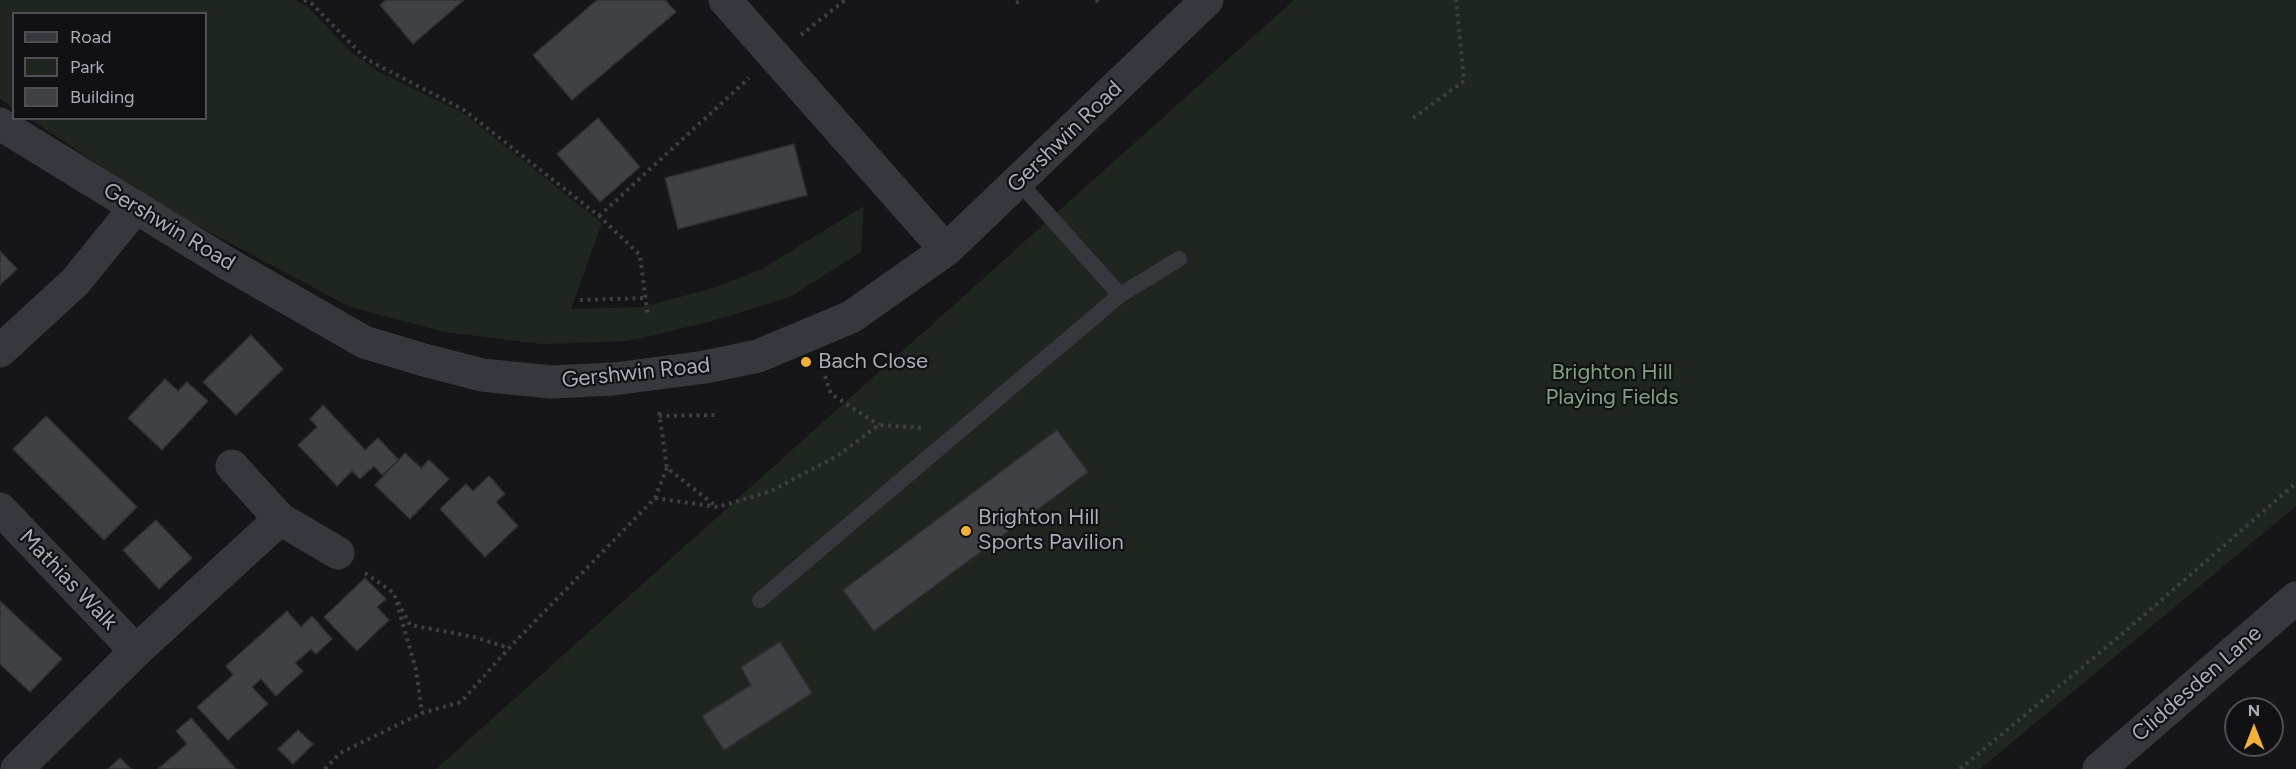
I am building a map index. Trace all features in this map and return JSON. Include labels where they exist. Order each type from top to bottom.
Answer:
[{"type":"street","points":[[725,0],[946,250]]},
{"type":"street","name":"Gershwin Road","points":[[0,124],[228,264],[364,342],[482,375],[551,382],[614,379],[705,367],[758,356],[851,317],[946,250],[1208,0]]},
{"type":"street","points":[[0,351],[75,282],[136,207]]},
{"type":"street","points":[[232,466],[280,519],[338,553]]},
{"type":"street","name":"Mathias Walk","points":[[0,509],[136,651]]},
{"type":"street","name":"Mathias Walk","points":[[17,769],[136,651],[280,519]]},
{"type":"street","name":"Cliddesden Lane","points":[[2099,769],[2296,598]]},
{"type":"lane","points":[[1019,182],[1120,295]]},
{"type":"lane","points":[[760,600],[1120,295],[1179,259]]},
{"type":"path","points":[[304,0],[313,2],[366,59],[464,110],[599,216],[640,255],[648,317]]},
{"type":"path","points":[[599,216],[775,55],[844,0]]},
{"type":"path","points":[[1016,3],[1022,0]]},
{"type":"path","points":[[1413,118],[1464,81],[1456,0]]},
{"type":"path","points":[[580,300],[646,298]]},
{"type":"path","points":[[825,376],[831,394],[879,425],[958,431]]},
{"type":"path","points":[[325,769],[340,753],[422,713],[461,702],[509,648],[655,498],[667,468],[659,414],[716,415]]},
{"type":"path","points":[[655,498],[718,507],[771,492],[837,456],[879,425]]},
{"type":"path","points":[[667,468],[718,507]]},
{"type":"path","points":[[1960,769],[2121,635],[2296,483]]},
{"type":"path","points":[[338,553],[394,593],[410,624],[474,637],[509,648]]},
{"type":"path","points":[[394,593],[416,670],[422,713]]},
{"type":"green space","points":[[0,0],[294,0],[308,7],[351,52],[379,72],[463,113],[602,223],[571,309],[643,307],[716,287],[762,269],[864,206],[861,252],[790,297],[709,322],[628,341],[542,344],[445,332],[350,307],[159,205],[32,120],[207,120],[207,12],[12,12],[12,107],[0,99]]},
{"type":"green space","name":"Brighton Hill Playing Fields","points":[[1294,0],[2296,0],[2296,506],[1980,769],[436,769]]},
{"type":"building","points":[[386,0],[464,0],[413,44],[380,5]]},
{"type":"building","points":[[597,0],[665,0],[676,12],[572,100],[533,55]]},
{"type":"building","points":[[598,118],[640,167],[600,202],[557,154]]},
{"type":"building","points":[[794,144],[807,195],[678,229],[665,178]]},
{"type":"building","points":[[0,251],[17,269],[0,285]]},
{"type":"building","points":[[251,335],[283,369],[236,415],[203,382]]},
{"type":"building","points":[[165,379],[178,391],[187,382],[208,401],[162,450],[128,418]]},
{"type":"building","points":[[323,405],[365,450],[378,438],[399,460],[382,475],[374,466],[360,479],[352,471],[337,486],[298,445],[317,427],[310,419]]},
{"type":"building","points":[[46,416],[137,507],[104,540],[13,449]]},
{"type":"building","name":"Brighton Hill Sports Pavilion","points":[[1057,430],[1088,472],[874,631],[843,590]]},
{"type":"building","points":[[405,453],[421,468],[429,460],[449,479],[410,519],[375,485]]},
{"type":"building","points":[[489,476],[505,494],[496,502],[518,526],[485,557],[440,509],[466,484],[473,491]]},
{"type":"building","points":[[156,520],[192,558],[159,589],[123,550]]},
{"type":"building","points":[[365,578],[386,599],[377,607],[389,620],[357,651],[324,617]]},
{"type":"building","points":[[0,601],[62,659],[30,692],[0,664]]},
{"type":"building","points":[[287,611],[301,627],[312,616],[332,639],[316,654],[311,649],[295,663],[303,671],[276,696],[261,679],[252,687],[268,704],[228,740],[197,707],[233,675],[226,666]]},
{"type":"building","points":[[780,642],[812,693],[724,750],[702,716],[751,685],[741,667]]},
{"type":"building","points":[[191,718],[236,769],[158,769],[187,744],[176,731]]},
{"type":"building","points":[[298,730],[313,744],[293,764],[278,749]]},
{"type":"building","points":[[120,758],[131,769],[108,769]]},
{"type":"place","name":"Bach Close","points":[[806,362]]},
{"type":"place","name":"Brighton Hill Sports Pavilion","points":[[966,531]]}]
